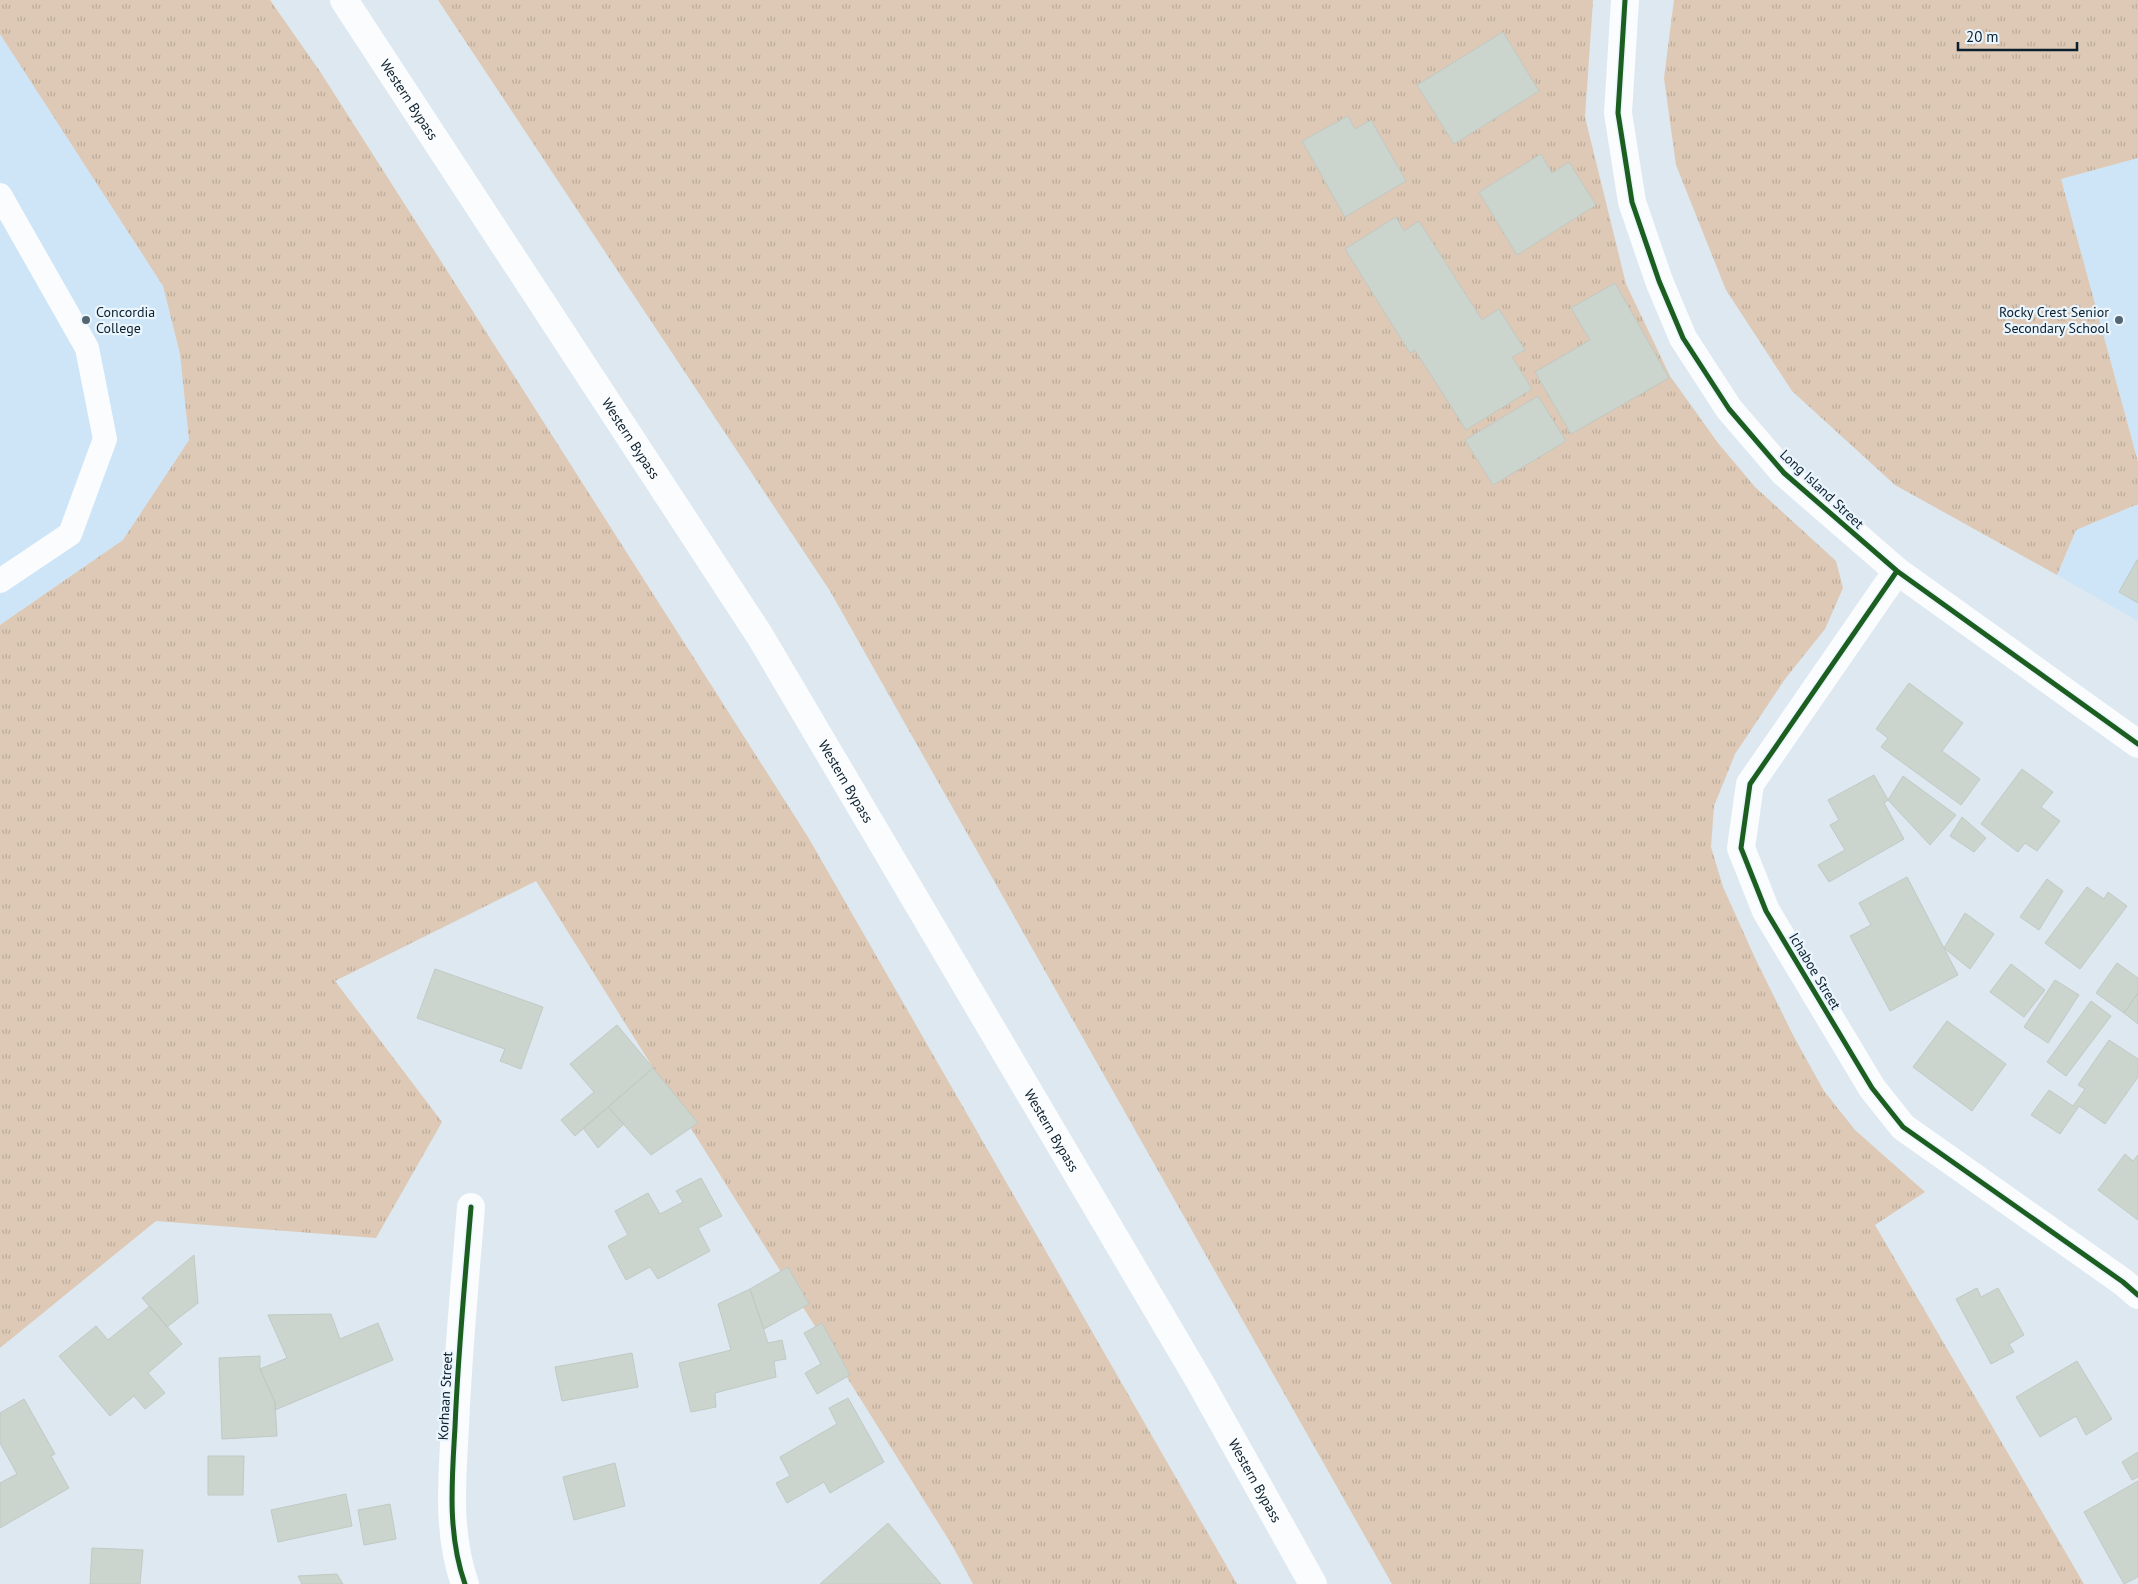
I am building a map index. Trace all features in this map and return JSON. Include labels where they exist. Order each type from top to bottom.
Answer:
[{"type":"main road","name":"Western Bypass","points":[[344,0],[760,636],[1195,1374],[1313,1584]]},
{"type":"main road","name":"Long Island Street","points":[[1625,0],[1618,113],[1632,202],[1659,281],[1683,338],[1729,409],[1784,473],[1897,571],[2138,744]]},
{"type":"main road","name":"Ichaboe Street","points":[[1897,571],[1750,784],[1741,848],[1766,911],[1872,1088],[1903,1127],[2123,1282],[2138,1295]]},
{"type":"main road","name":"Korhaan Street","points":[[465,1584],[458,1563],[451,1504],[456,1387],[471,1207]]},
{"type":"lane","points":[[0,195],[88,348],[105,439],[70,534],[0,581]]},
{"type":"shaded area","name":"Concordia College","points":[[0,34],[163,286],[180,354],[189,440],[123,540],[0,625]]},
{"type":"shaded area","name":"Rocky Crest Senior Secondary School","points":[[2138,158],[2138,462],[2061,179]]},
{"type":"shaded area","points":[[2138,504],[2138,621],[2057,575],[2076,530]]},
{"type":"green space","points":[[0,0],[270,0],[321,73],[808,837],[1237,1584],[973,1584],[952,1545],[536,881],[335,981],[442,1122],[376,1238],[156,1221],[0,1348],[0,625],[123,540],[189,440],[180,354],[163,286],[0,34]]},
{"type":"green space","points":[[438,0],[1593,0],[1585,117],[1626,284],[1670,376],[1718,443],[1755,487],[1836,561],[1843,588],[1825,629],[1785,679],[1735,754],[1714,806],[1711,847],[1723,887],[1794,1037],[1824,1091],[1855,1130],[1925,1192],[1875,1225],[2084,1584],[1392,1584],[830,591]]},
{"type":"green space","points":[[1674,0],[2138,0],[2138,158],[2061,179],[2138,462],[2138,504],[2076,530],[2057,575],[1895,485],[1792,391],[1726,290],[1676,165],[1664,78]]},
{"type":"building","points":[[1503,32],[1539,91],[1454,144],[1417,85]]},
{"type":"building","points":[[1348,116],[1355,129],[1371,120],[1406,181],[1345,217],[1302,141]]},
{"type":"building","points":[[1541,154],[1552,173],[1569,162],[1596,205],[1517,255],[1479,192]]},
{"type":"building","points":[[1396,217],[1404,231],[1419,221],[1482,320],[1499,309],[1525,350],[1512,357],[1532,389],[1466,430],[1415,350],[1410,353],[1345,249]]},
{"type":"building","points":[[1615,283],[1669,378],[1571,434],[1535,372],[1590,340],[1571,308]]},
{"type":"building","points":[[1538,396],[1566,441],[1493,485],[1465,440]]},
{"type":"building","points":[[2138,560],[2138,603],[2119,592]]},
{"type":"building","points":[[1909,683],[1963,723],[1942,751],[1980,779],[1961,805],[1881,747],[1888,738],[1876,729]]},
{"type":"building","points":[[2022,769],[2053,792],[2041,807],[2060,821],[2037,851],[2025,843],[2018,852],[1981,824]]},
{"type":"building","points":[[1874,775],[1888,800],[1884,803],[1904,839],[1829,882],[1818,865],[1845,850],[1830,825],[1839,820],[1828,800]]},
{"type":"building","points":[[1903,776],[1956,815],[1930,845],[1888,800]]},
{"type":"building","points":[[1962,817],[1986,838],[1974,852],[1950,836]]},
{"type":"building","points":[[1907,877],[1958,975],[1890,1011],[1850,936],[1871,925],[1859,903]]},
{"type":"building","points":[[2047,879],[2063,891],[2039,930],[2020,917]]},
{"type":"building","points":[[2087,887],[2104,899],[2108,892],[2127,906],[2080,969],[2045,943]]},
{"type":"building","points":[[1965,913],[1994,934],[1970,969],[1944,948]]},
{"type":"building","points":[[2117,963],[2138,978],[2138,993],[2124,1013],[2096,993]]},
{"type":"building","points":[[2011,964],[2045,990],[2024,1017],[1990,992]]},
{"type":"building","points":[[435,969],[543,1007],[521,1069],[500,1061],[505,1049],[417,1018]]},
{"type":"building","points":[[2055,980],[2079,995],[2048,1043],[2024,1027]]},
{"type":"building","points":[[2138,993],[2138,1024],[2124,1013]]},
{"type":"building","points":[[2091,1001],[2111,1016],[2066,1076],[2047,1062]]},
{"type":"building","points":[[1947,1021],[2006,1064],[1972,1111],[1913,1067]]},
{"type":"building","points":[[617,1025],[653,1068],[575,1136],[561,1120],[594,1092],[570,1064]]},
{"type":"building","points":[[2109,1040],[2138,1059],[2138,1077],[2105,1124],[2079,1106],[2060,1134],[2031,1115],[2049,1090],[2073,1106],[2085,1089],[2078,1085]]},
{"type":"building","points":[[653,1068],[698,1123],[651,1155],[608,1107]]},
{"type":"building","points":[[608,1107],[624,1124],[598,1148],[583,1128]]},
{"type":"building","points":[[2125,1154],[2133,1161],[2138,1155],[2138,1220],[2098,1190]]},
{"type":"building","points":[[701,1178],[722,1216],[698,1228],[710,1251],[658,1279],[650,1267],[626,1280],[608,1246],[628,1235],[615,1211],[648,1193],[660,1214],[683,1202],[676,1191]]},
{"type":"building","points":[[194,1255],[198,1303],[167,1327],[142,1298]]},
{"type":"building","points":[[788,1267],[809,1304],[764,1329],[750,1289]]},
{"type":"building","points":[[1977,1288],[1981,1297],[1998,1288],[2024,1335],[2009,1344],[2014,1352],[1991,1364],[1956,1299]]},
{"type":"building","points":[[750,1289],[768,1343],[782,1340],[786,1359],[774,1361],[776,1377],[715,1393],[716,1407],[691,1412],[679,1363],[731,1350],[718,1304]]},
{"type":"building","points":[[150,1306],[182,1344],[148,1373],[165,1393],[145,1409],[134,1396],[110,1416],[59,1356],[96,1326],[108,1340]]},
{"type":"building","points":[[331,1314],[340,1339],[378,1323],[393,1360],[275,1410],[275,1402],[260,1369],[287,1358],[268,1315]]},
{"type":"building","points":[[822,1323],[850,1375],[817,1394],[805,1373],[821,1364],[804,1333]]},
{"type":"building","points":[[632,1353],[638,1387],[562,1401],[555,1367]]},
{"type":"building","points":[[260,1356],[260,1369],[275,1402],[277,1436],[222,1439],[219,1358]]},
{"type":"building","points":[[2077,1361],[2112,1419],[2086,1435],[2076,1416],[2040,1437],[2016,1397]]},
{"type":"building","points":[[848,1398],[884,1462],[830,1493],[824,1482],[787,1503],[776,1483],[790,1476],[780,1457],[837,1424],[829,1408]]},
{"type":"building","points":[[24,1399],[55,1454],[51,1456],[69,1488],[0,1528],[0,1483],[17,1474],[0,1443],[0,1413]]},
{"type":"building","points":[[2138,1452],[2138,1477],[2132,1480],[2122,1462]]},
{"type":"building","points":[[208,1456],[244,1456],[243,1495],[208,1495]]},
{"type":"building","points":[[615,1463],[625,1506],[574,1520],[563,1477]]},
{"type":"building","points":[[2138,1481],[2138,1577],[2124,1584],[2084,1512]]},
{"type":"building","points":[[346,1494],[352,1526],[278,1542],[271,1510]]},
{"type":"building","points":[[390,1504],[396,1539],[364,1545],[358,1510]]},
{"type":"building","points":[[888,1523],[941,1584],[820,1584]]},
{"type":"building","points":[[92,1548],[143,1550],[140,1584],[90,1584]]},
{"type":"building","points":[[337,1574],[343,1584],[302,1584],[298,1576]]},
{"type":"cycle path","points":[[1625,0],[1618,113],[1632,202],[1659,281],[1683,338],[1729,409],[1784,473],[1897,571],[2138,744]]},
{"type":"cycle path","points":[[1897,571],[1750,784],[1741,848],[1766,911],[1872,1088],[1903,1127],[2123,1282],[2138,1295]]},
{"type":"cycle path","points":[[465,1584],[455,1546],[452,1486],[458,1372],[471,1207]]},
{"type":"place","name":"Concordia College","points":[[86,320]]},
{"type":"place","name":"Rocky Crest Senior Secondary School","points":[[2119,320]]}]
